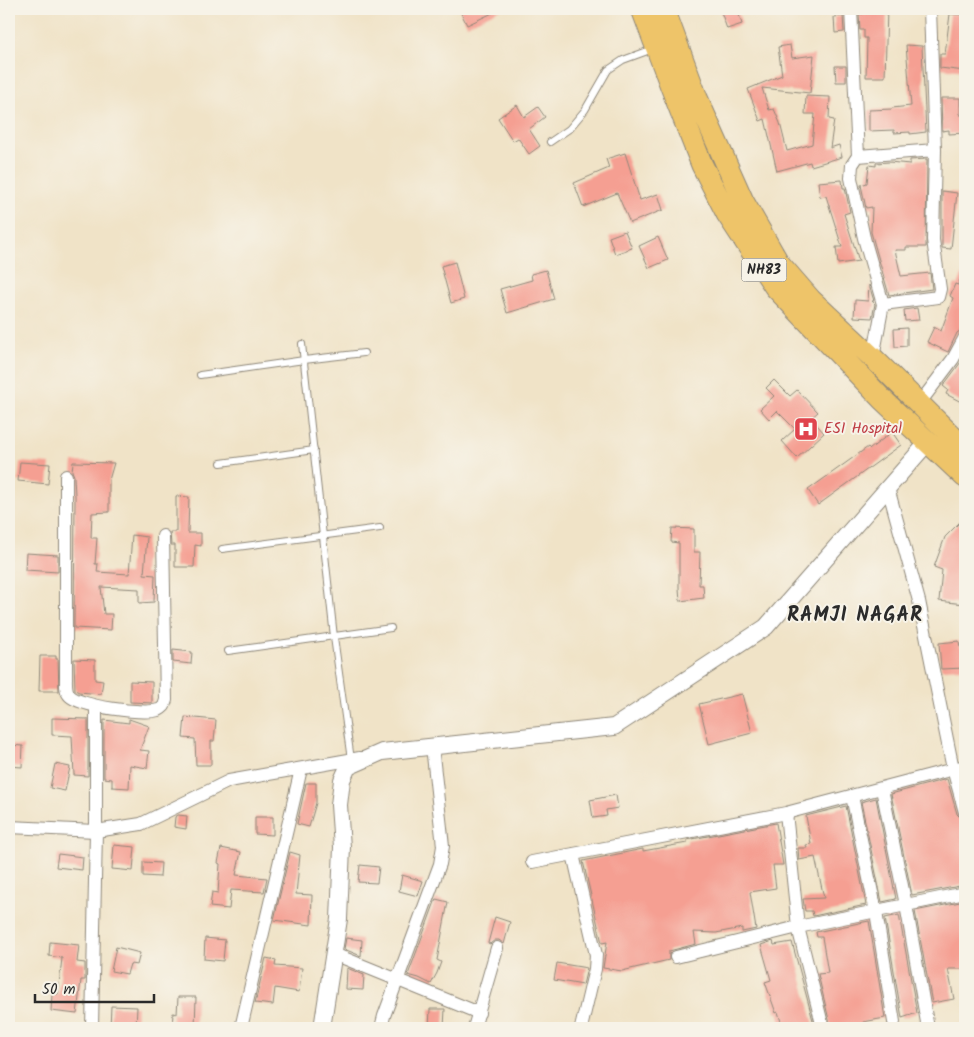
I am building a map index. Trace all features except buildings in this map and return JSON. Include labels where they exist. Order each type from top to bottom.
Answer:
[{"type":"highway","name":"NH83","points":[[642,9],[702,165],[728,214],[775,287],[882,400],[965,477]]},
{"type":"highway","points":[[664,9],[700,107],[743,201],[778,262],[811,300],[965,449]]},
{"type":"street","points":[[851,9],[858,156],[852,165],[851,178],[864,238],[883,304],[873,358]]},
{"type":"street","points":[[883,304],[938,297],[940,289],[934,240],[935,150],[930,9]]},
{"type":"street","points":[[858,156],[935,150]]},
{"type":"street","points":[[919,404],[953,358],[965,337]]},
{"type":"street","points":[[322,1028],[339,919],[342,847],[339,805],[342,780],[348,767],[382,752],[614,727],[766,627],[928,442]]},
{"type":"street","points":[[66,476],[66,691],[72,698],[96,706],[138,711],[157,711],[164,706],[166,700],[164,536]]},
{"type":"street","points":[[888,488],[919,601],[959,768],[965,812]]},
{"type":"street","points":[[92,1028],[96,831],[96,706]]},
{"type":"street","points":[[381,1028],[440,864],[443,846],[432,746]]},
{"type":"street","points":[[9,827],[96,831],[142,824],[229,781],[373,757]]},
{"type":"street","points":[[532,862],[786,813],[959,768]]},
{"type":"street","points":[[241,1028],[301,769]]},
{"type":"street","points":[[882,789],[906,905],[928,1028]]},
{"type":"street","points":[[852,796],[876,912],[894,1022]]},
{"type":"street","points":[[786,813],[798,927],[823,1028]]},
{"type":"street","points":[[572,854],[596,955],[595,969],[582,1028]]},
{"type":"street","points":[[676,956],[798,927],[965,893]]},
{"type":"street","points":[[474,1028],[497,948]]},
{"type":"street","points":[[334,954],[479,1013]]},
{"type":"lane","points":[[550,142],[570,128],[585,110],[608,70],[623,60],[656,48]]},
{"type":"lane","points":[[302,344],[334,637],[351,760]]},
{"type":"lane","points":[[200,375],[364,353]]},
{"type":"lane","points":[[221,463],[314,450]]},
{"type":"lane","points":[[222,549],[380,528]]},
{"type":"lane","points":[[228,651],[391,628]]},
{"type":"place","name":"ESI Hospital","points":[[806,429]]},
{"type":"district","name":"RAMJI NAGAR","points":[[855,616]]}]
